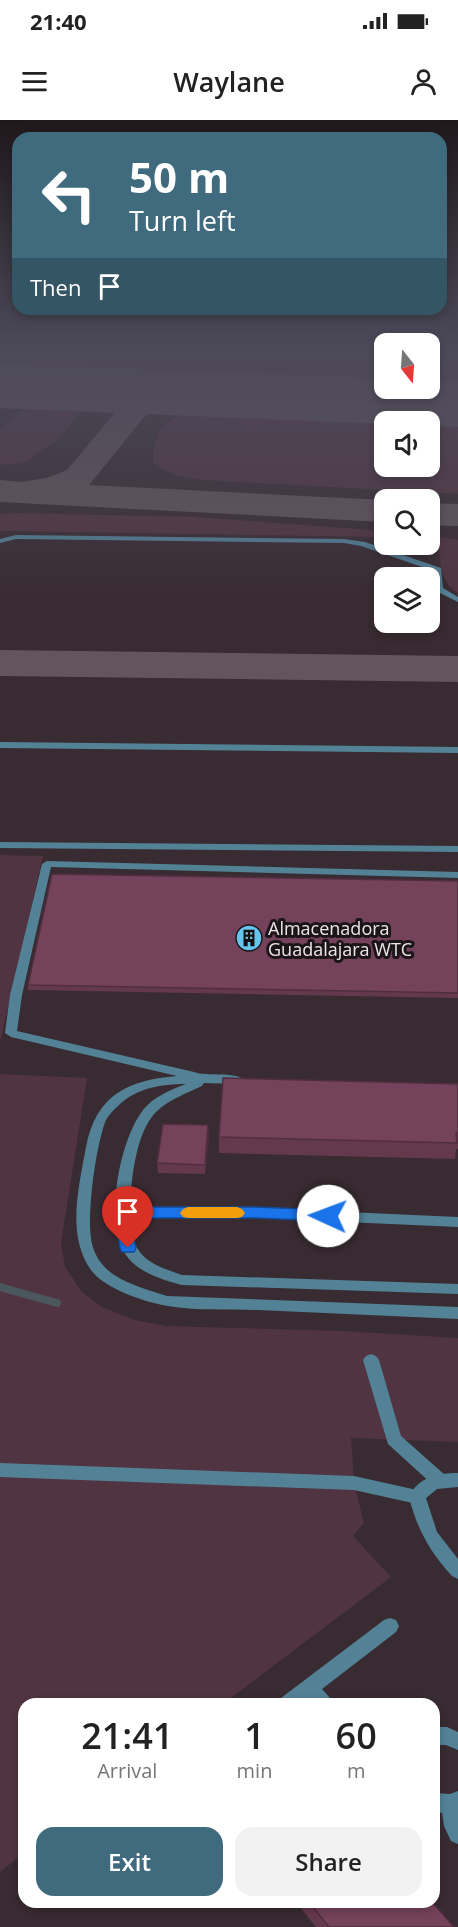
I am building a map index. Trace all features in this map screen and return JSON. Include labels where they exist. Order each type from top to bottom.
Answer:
[{"type":"street","points":[[0,541],[16,537],[344,541],[362,544],[438,570],[439,589],[458,600]]},
{"type":"street","points":[[0,745],[458,750]]},
{"type":"street","points":[[0,846],[458,849]]},
{"type":"street","points":[[207,1079],[11,1033],[16,995],[47,864],[458,875]]},
{"type":"street","points":[[207,1079],[168,1096],[148,1112],[137,1127],[127,1170],[121,1213],[128,1248],[150,1269],[182,1280],[458,1289]]},
{"type":"street","points":[[255,1080],[207,1079],[149,1084],[126,1092],[112,1104],[100,1120],[88,1171],[84,1238],[97,1269],[127,1288],[167,1301],[458,1313]]},
{"type":"street","points":[[121,1213],[256,1213],[458,1222]]},
{"type":"street","points":[[371,1360],[394,1439],[439,1480]]},
{"type":"street","points":[[0,1470],[354,1483],[417,1497]]},
{"type":"street","points":[[458,1480],[439,1480],[422,1489],[417,1497],[424,1526],[433,1544],[458,1571]]},
{"type":"street","points":[[295,1698],[390,1626]]},
{"type":"street","points":[[309,1688],[318,1698]]},
{"type":"street","points":[[440,1736],[447,1736],[458,1741]]},
{"type":"street","points":[[447,1802],[458,1834]]},
{"type":"shaded area","points":[[0,435],[63,435],[24,463],[0,465]]},
{"type":"shaded area","points":[[158,435],[374,435],[374,477],[440,477],[440,435],[458,435],[458,494],[440,493],[440,489],[374,489],[188,478],[164,470],[153,462]]},
{"type":"shaded area","points":[[0,514],[197,517],[374,530],[374,537],[0,531]]},
{"type":"shaded area","points":[[440,537],[458,540],[458,593],[447,583],[440,561]]},
{"type":"shaded area","points":[[0,855],[43,856],[0,1042]]},
{"type":"shaded area","points":[[0,1074],[87,1078],[61,1243],[65,1267],[82,1292],[102,1307],[135,1320],[166,1326],[343,1331],[458,1338],[458,1442],[351,1438],[354,1483],[364,1523],[353,1536],[391,1577],[231,1698],[18,1698],[18,1858],[0,1872]]},
{"type":"building","name":"Almacenadora Guadalajara WTC","points":[[52,874],[458,881],[458,993],[28,985]]},
{"type":"building","points":[[223,1078],[458,1084],[457,1143],[219,1137]]},
{"type":"building","points":[[163,1124],[208,1125],[205,1165],[157,1163]]},
{"type":"building","points":[[314,1908],[437,1908],[454,1927],[329,1927]]},
{"type":"waterway","points":[[0,1287],[57,1303]]},
{"type":"taxiway","points":[[26,491],[53,488],[79,477],[113,435]]},
{"type":"taxiway","points":[[0,491],[374,510]]},
{"type":"taxiway","points":[[440,514],[458,515]]},
{"type":"taxiway","points":[[0,663],[458,669]]},
{"type":"slow traffic","points":[[188,1213],[237,1213]]},
{"type":"place","name":"Almacenadora Guadalajara WTC","points":[[249,938]]},
{"type":"route","points":[[128,1248],[121,1213],[256,1213],[328,1216]]}]
